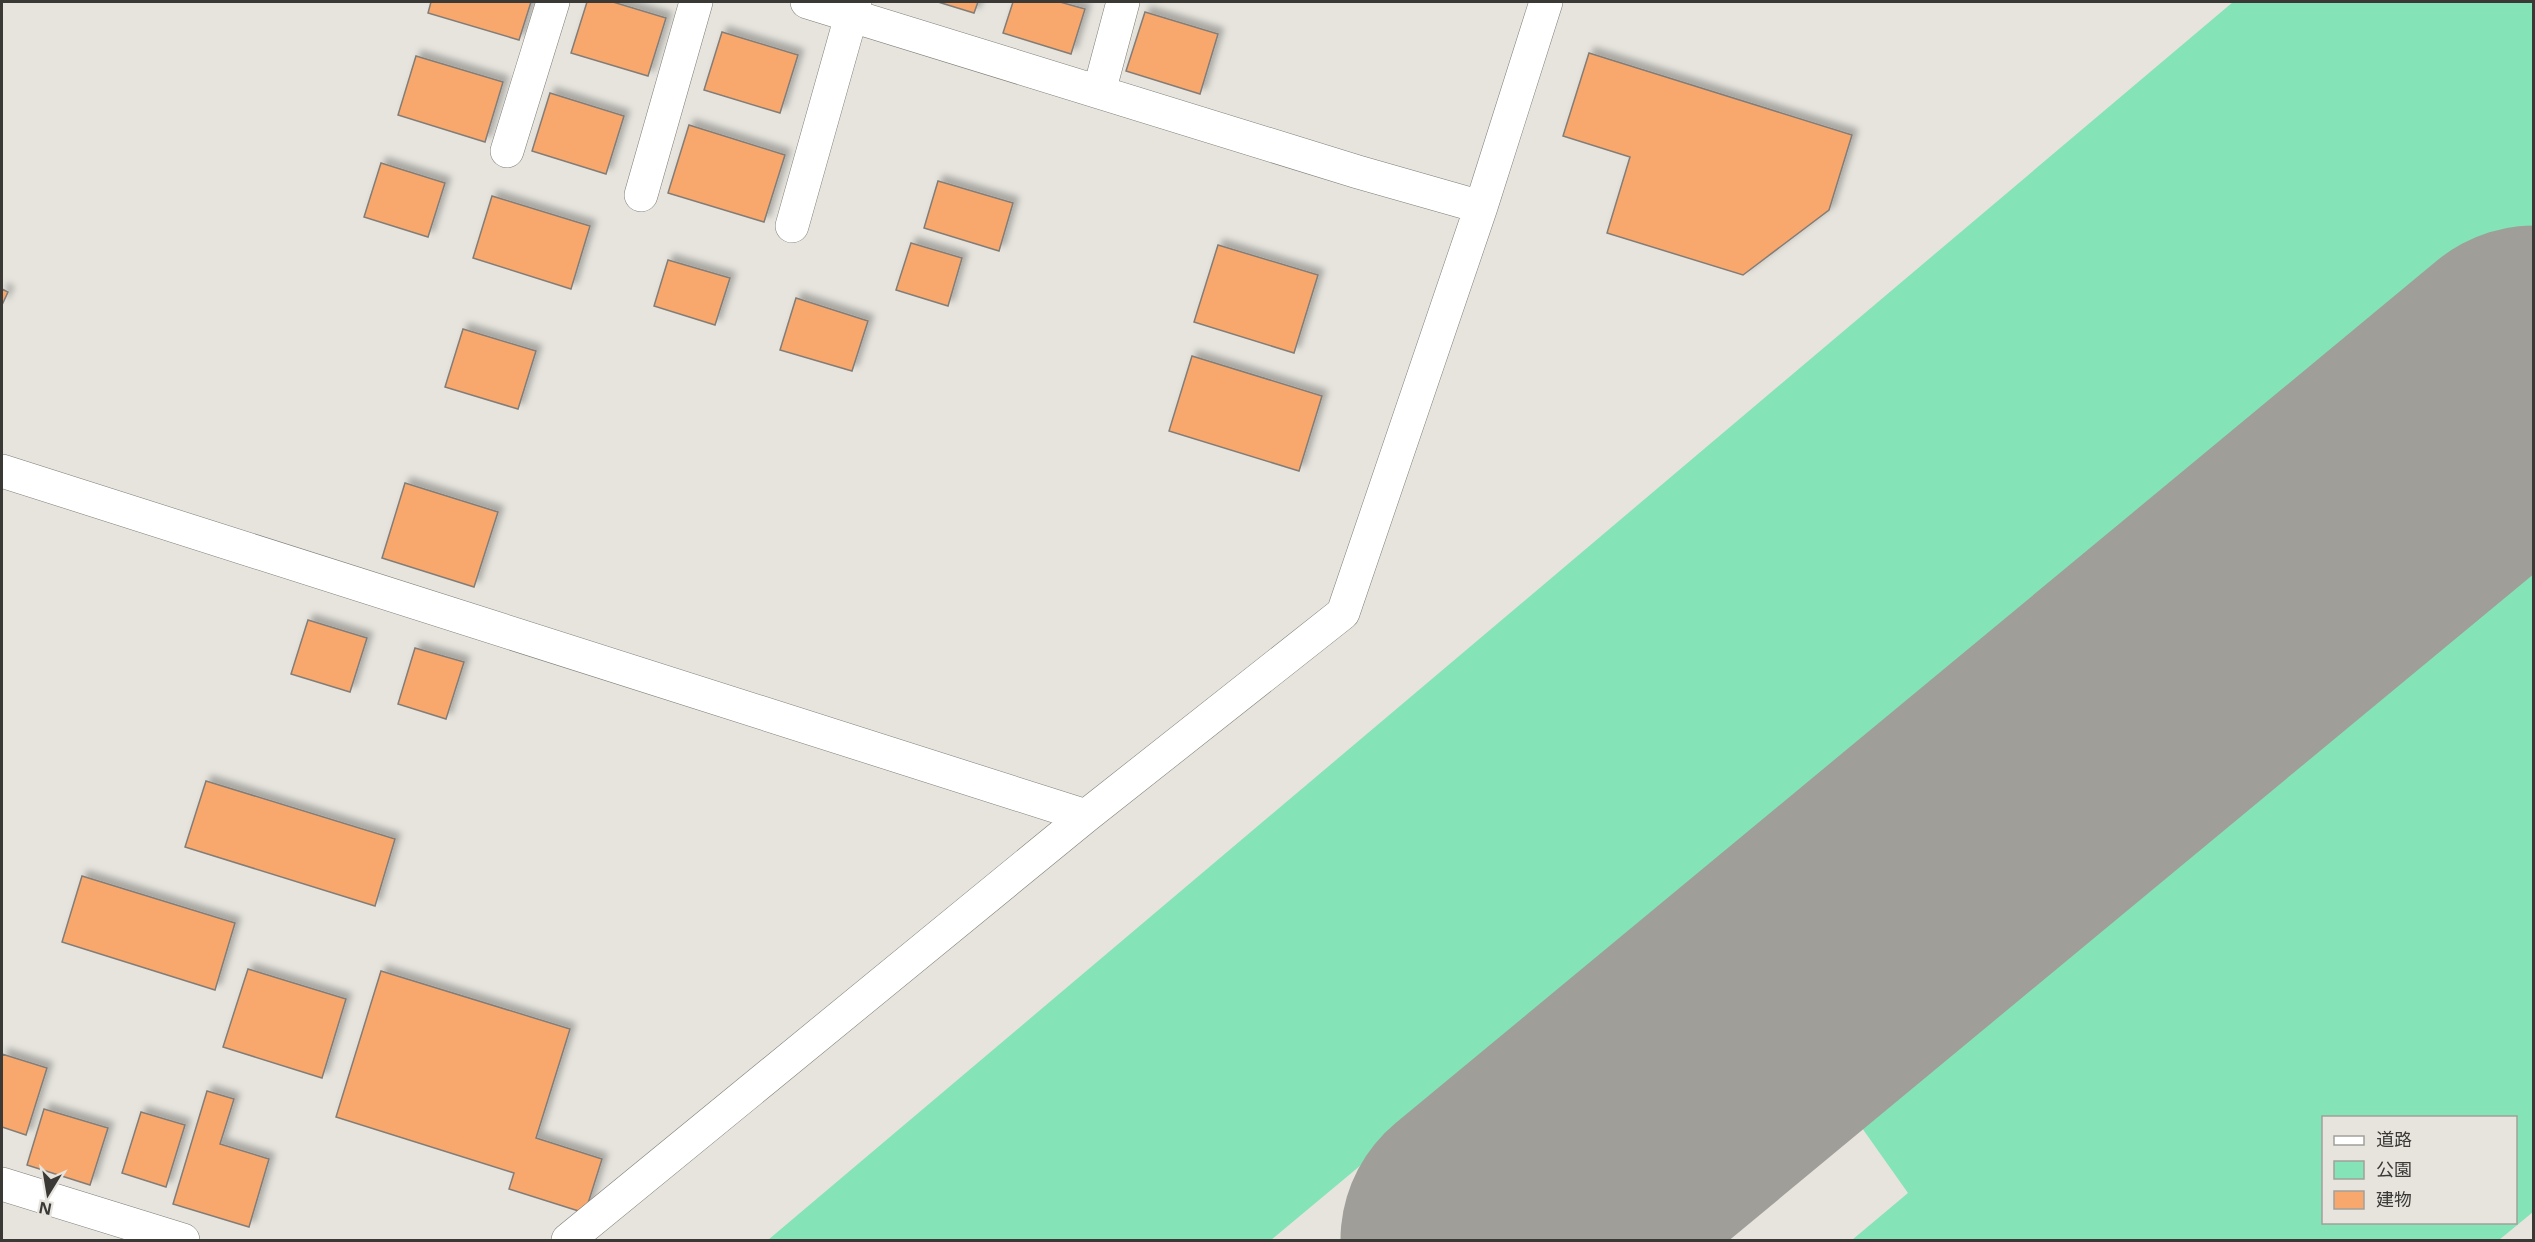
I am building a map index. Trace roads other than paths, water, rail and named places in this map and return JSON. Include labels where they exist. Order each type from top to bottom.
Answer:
[{"type":"street","points":[[507,152],[553,2]]},
{"type":"street","points":[[641,195],[696,2]]},
{"type":"street","points":[[807,2],[853,8],[1099,92],[1481,207]]},
{"type":"street","points":[[1099,92],[1123,2]]},
{"type":"street","points":[[568,1240],[1086,816],[1343,613],[1481,207],[1546,2]]},
{"type":"street","points":[[792,226],[853,8]]},
{"type":"street","points":[[2,471],[1086,816]]},
{"type":"street","points":[[2,1184],[183,1240]]}]
